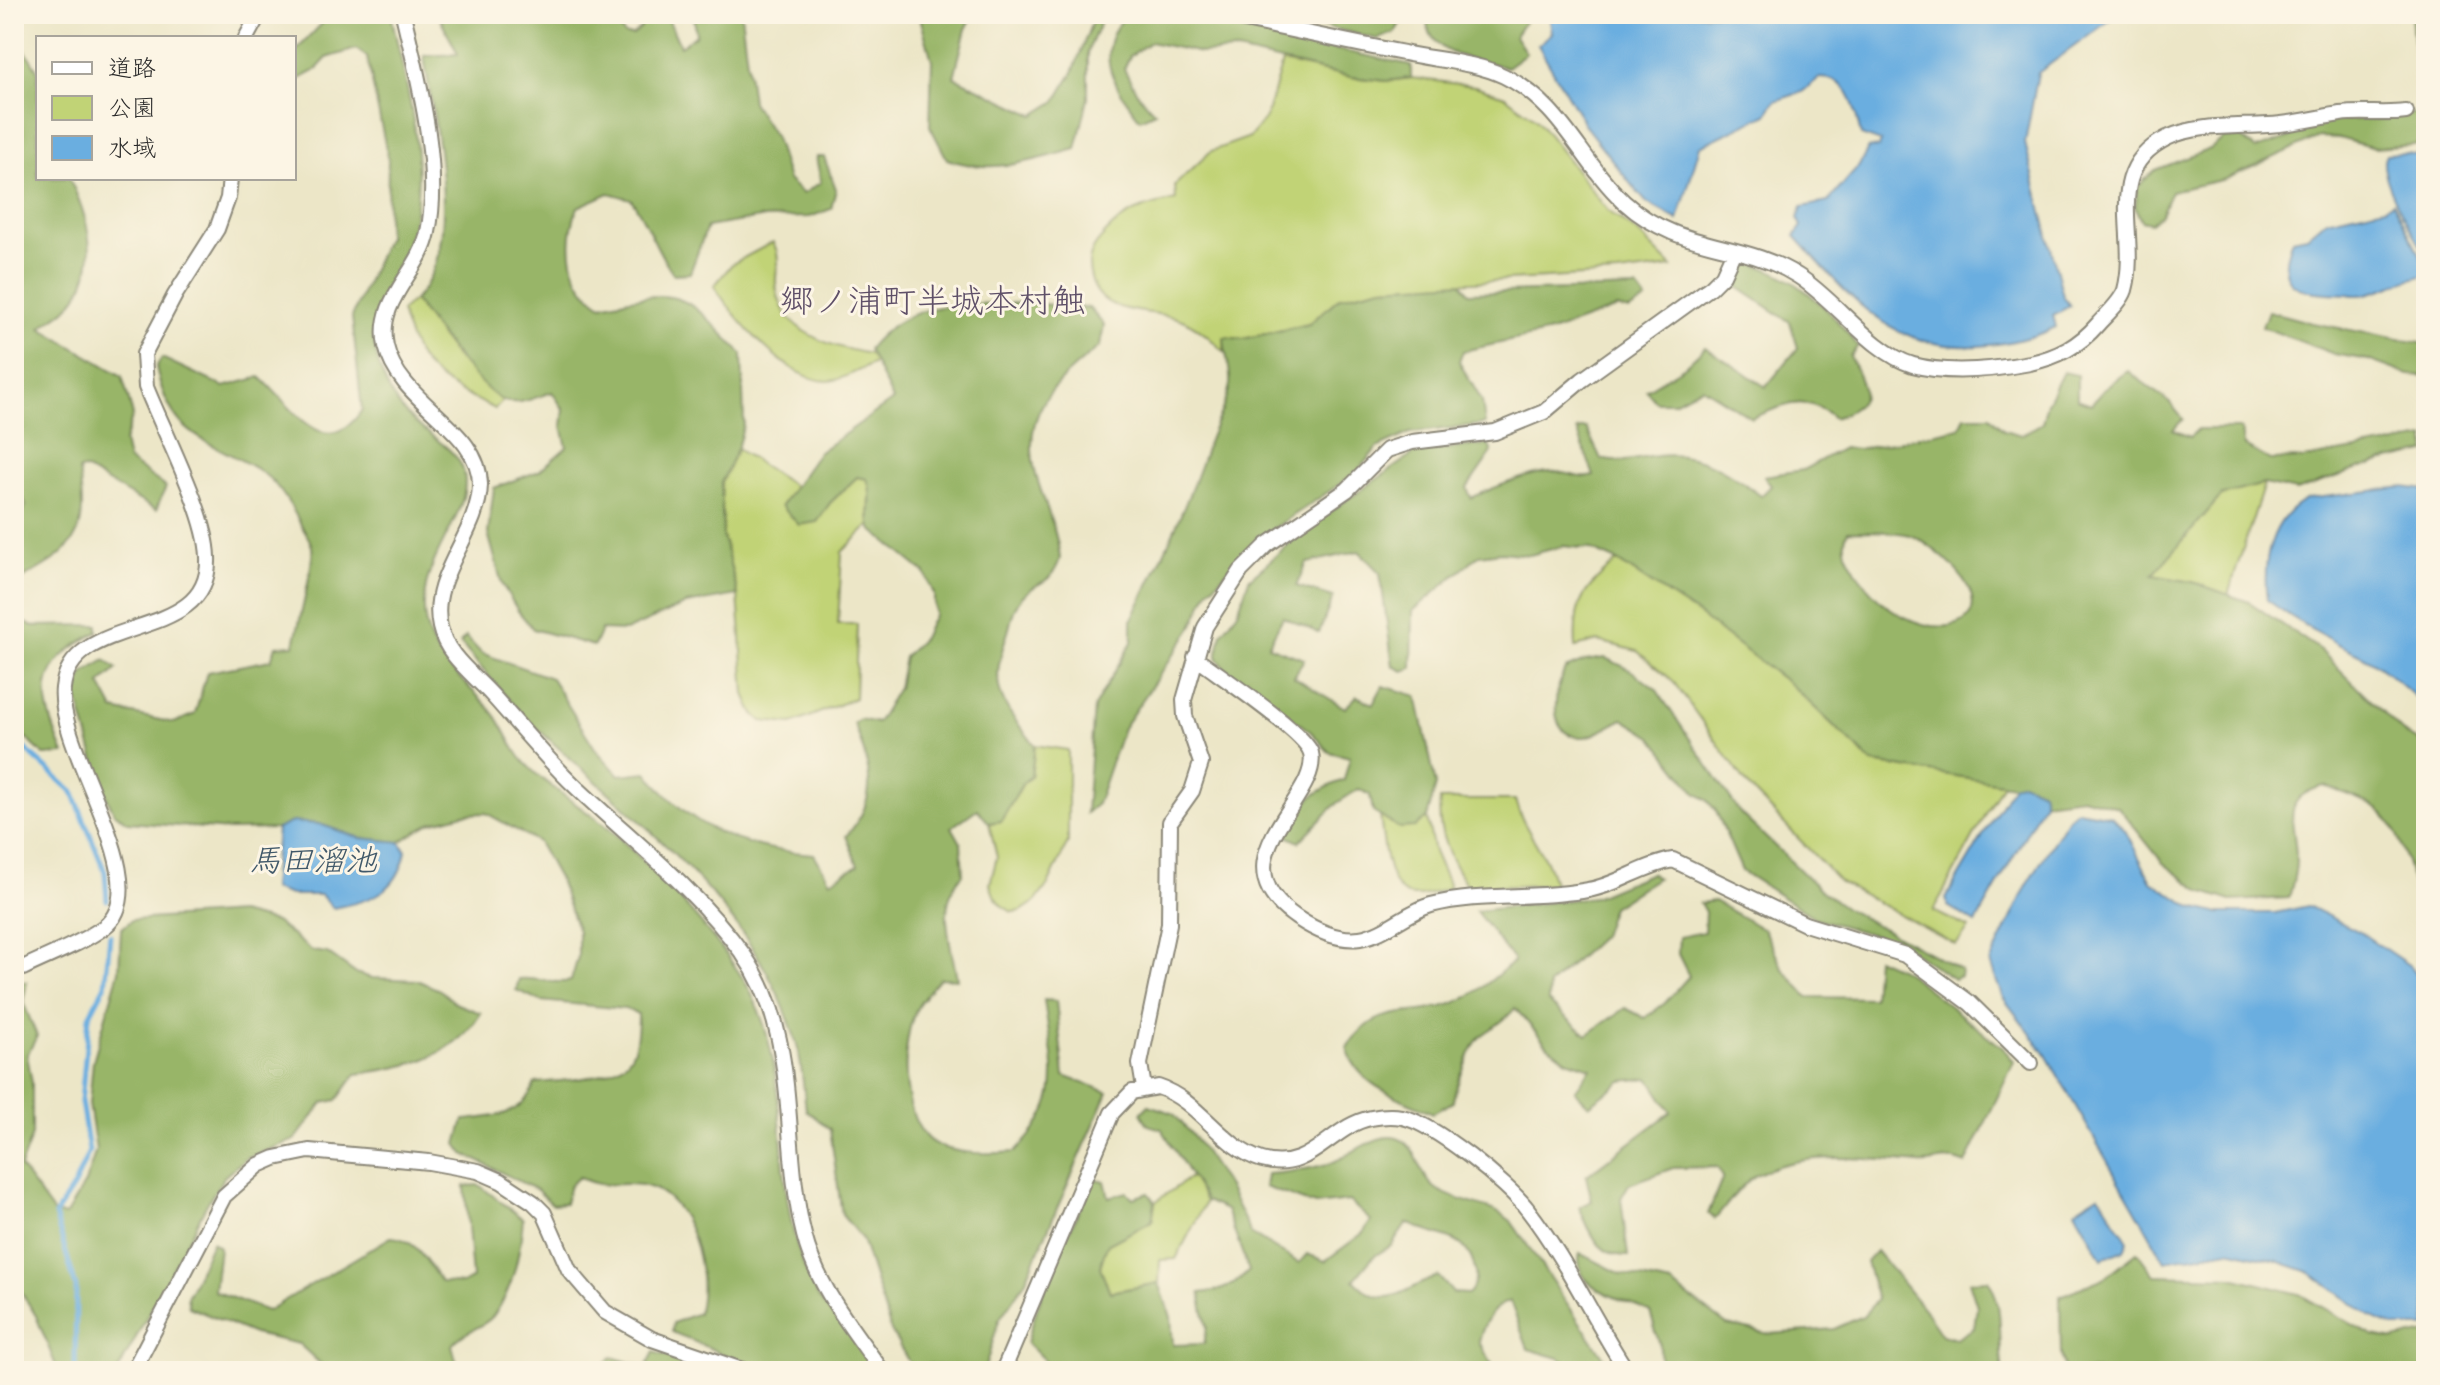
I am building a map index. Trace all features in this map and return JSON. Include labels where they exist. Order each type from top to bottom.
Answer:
[{"type":"street","points":[[247,36],[259,14]]},
{"type":"street","points":[[403,14],[424,115],[431,178],[429,228],[423,253],[388,309],[383,325],[386,347],[402,383],[462,442],[479,469],[477,508],[443,586],[438,610],[440,628],[454,655],[574,785],[691,890],[743,955],[761,983],[788,1077],[792,1177],[812,1261],[821,1282],[882,1371]]},
{"type":"street","points":[[1217,14],[1502,75],[1540,101],[1566,126],[1606,183],[1626,204],[1668,232],[1733,253],[1762,258],[1794,273],[1890,354],[1911,364],[1989,370],[2066,351],[2085,339],[2124,293],[2128,191],[2132,170],[2140,156],[2166,139],[2187,130],[2299,123],[2343,114],[2406,112]]},
{"type":"street","points":[[14,968],[23,968],[106,926],[121,902],[121,870],[69,731],[62,689],[69,664],[84,650],[159,622],[180,609],[192,599],[206,574],[209,559],[201,521],[146,387],[143,365],[153,335],[217,229],[228,198],[230,180]]},
{"type":"street","points":[[1144,1088],[1140,1064],[1169,924],[1170,822],[1192,791],[1201,763],[1185,716],[1184,700],[1205,627],[1241,571],[1267,545],[1347,490],[1387,450],[1412,442],[1495,432],[1544,412],[1582,380],[1711,287],[1723,275],[1733,253]]},
{"type":"street","points":[[1195,657],[1296,734],[1312,755],[1311,770],[1267,847],[1266,863],[1272,893],[1305,923],[1330,935],[1359,938],[1428,906],[1456,900],[1589,890],[1673,860],[1805,924],[1905,955],[1970,1003],[2031,1063]]},
{"type":"street","points":[[1003,1371],[1112,1113],[1132,1092],[1144,1088],[1168,1090],[1250,1155],[1264,1161],[1293,1162],[1307,1157],[1352,1124],[1385,1116],[1402,1117],[1440,1137],[1506,1187],[1528,1209],[1627,1371]]},
{"type":"street","points":[[133,1371],[224,1196],[259,1165],[275,1158],[309,1151],[429,1162],[478,1171],[501,1181],[544,1213],[569,1270],[605,1312],[652,1339],[745,1371]]},
{"type":"green space","points":[[331,14],[391,14],[413,118],[417,198],[408,241],[380,299],[374,330],[375,348],[387,386],[403,411],[456,457],[464,473],[464,491],[459,509],[425,589],[424,613],[430,638],[449,667],[495,715],[529,767],[633,851],[697,918],[738,971],[756,1004],[768,1039],[775,1075],[786,1188],[802,1261],[820,1299],[856,1337],[875,1371],[781,1371],[725,1355],[672,1332],[673,1323],[698,1313],[701,1279],[699,1259],[685,1221],[675,1205],[662,1193],[636,1184],[605,1184],[579,1177],[570,1185],[565,1203],[552,1204],[537,1190],[464,1154],[457,1144],[464,1120],[498,1116],[516,1109],[530,1094],[535,1083],[586,1078],[612,1070],[630,1057],[634,1048],[638,1014],[625,1009],[541,1001],[516,990],[519,979],[571,981],[578,957],[578,931],[559,880],[538,842],[486,813],[464,814],[430,823],[400,842],[360,838],[319,824],[292,822],[277,829],[230,830],[128,822],[114,813],[101,784],[77,696],[83,674],[105,660],[117,669],[100,684],[114,710],[174,723],[195,714],[207,672],[271,660],[276,646],[294,645],[311,566],[312,547],[309,539],[284,495],[260,471],[193,434],[181,423],[163,391],[156,367],[162,358],[224,387],[260,377],[296,415],[321,432],[335,432],[348,426],[362,410],[352,317],[387,237],[388,158],[367,57],[356,49],[327,58],[315,71],[296,81],[296,51]]},
{"type":"green space","points":[[438,14],[608,14],[625,35],[633,35],[641,28],[640,14],[666,14],[680,46],[696,35],[694,14],[741,14],[752,102],[775,138],[788,180],[803,194],[821,182],[816,157],[824,157],[836,189],[831,209],[810,217],[760,218],[707,227],[690,273],[673,274],[631,199],[609,193],[578,207],[571,235],[570,248],[576,274],[582,286],[602,305],[651,296],[682,300],[708,319],[742,354],[744,424],[737,449],[721,483],[723,537],[738,595],[686,604],[625,631],[601,630],[594,646],[533,629],[502,584],[488,533],[494,488],[539,471],[567,447],[562,426],[564,410],[552,392],[516,402],[504,401],[494,395],[456,355],[414,300],[430,278],[439,250],[443,218],[439,149],[424,56],[458,54]]},
{"type":"green space","points":[[919,14],[974,14],[966,29],[954,77],[1034,115],[1056,101],[1073,72],[1095,14],[1104,14],[1088,51],[1088,99],[1076,149],[1028,162],[996,166],[963,164],[947,159],[930,126],[932,60]]},
{"type":"green space","points":[[1126,14],[1166,14],[1411,65],[1411,78],[1386,81],[1351,77],[1237,51],[1201,53],[1150,42],[1130,56],[1124,69],[1139,96],[1155,112],[1140,119],[1115,81],[1108,56],[1115,29]]},
{"type":"green space","points":[[1272,14],[1405,14],[1395,33],[1377,39]]},
{"type":"green space","points":[[1434,14],[1530,14],[1515,36],[1526,53],[1507,67],[1459,56],[1448,51],[1432,36],[1427,24]]},
{"type":"green space","points":[[2411,14],[2426,14],[2426,58],[2414,51]]},
{"type":"green space","points":[[14,41],[22,45],[36,68],[36,180],[70,180],[83,211],[90,245],[85,279],[78,294],[66,309],[41,328],[122,376],[133,415],[124,442],[128,460],[166,487],[156,510],[85,469],[79,470],[82,513],[76,536],[58,556],[14,588],[14,526],[26,506],[14,473]]},
{"type":"green space","points":[[1282,62],[1351,77],[1386,81],[1411,78],[1475,86],[1505,96],[1536,119],[1608,211],[1638,233],[1672,267],[1618,274],[1382,287],[1340,297],[1309,324],[1243,339],[1225,337],[1224,352],[1185,321],[1117,307],[1106,301],[1097,292],[1090,273],[1090,259],[1097,243],[1131,213],[1176,200],[1175,185],[1211,151],[1250,137],[1266,117]]},
{"type":"green space","points":[[2426,111],[2426,144],[2374,148],[2339,138],[2319,137],[2226,179],[2171,191],[2161,214],[2151,223],[2141,221],[2135,207],[2137,187],[2155,170],[2210,149],[2224,138],[2240,137],[2256,149],[2285,139],[2310,125],[2335,120],[2385,119]]},
{"type":"green space","points":[[773,242],[778,258],[776,284],[787,315],[810,335],[839,347],[870,354],[875,363],[833,380],[812,378],[779,359],[748,330],[714,286],[732,264]]},
{"type":"green space","points":[[1743,263],[1777,273],[1793,282],[1822,305],[1847,332],[1858,346],[1850,356],[1863,393],[1857,406],[1834,418],[1814,405],[1804,403],[1751,418],[1702,387],[1674,402],[1656,402],[1646,390],[1685,366],[1705,347],[1766,387],[1798,348],[1790,322],[1732,283]]},
{"type":"green space","points":[[1461,282],[1469,293],[1637,288],[1646,300],[1629,311],[1617,308],[1551,332],[1463,351],[1459,362],[1482,401],[1485,424],[1410,433],[1377,448],[1355,474],[1276,527],[1240,558],[1209,590],[1191,629],[1123,728],[1097,804],[1086,813],[1094,707],[1132,642],[1132,619],[1192,488],[1226,401],[1230,379],[1224,337],[1243,339],[1309,324],[1340,297],[1382,287]]},
{"type":"green space","points":[[414,300],[456,357],[503,401],[495,409],[445,383],[423,363],[407,332],[401,311]]},
{"type":"green space","points":[[1029,303],[1089,308],[1104,325],[1100,346],[1069,372],[1045,400],[1033,433],[1032,453],[1036,475],[1060,559],[1052,574],[1028,591],[1017,604],[1002,651],[998,681],[1005,705],[1035,745],[1031,776],[1023,783],[1001,821],[989,823],[977,809],[952,827],[961,843],[963,874],[954,886],[947,911],[957,979],[940,978],[917,1008],[907,1041],[906,1076],[918,1125],[934,1143],[956,1151],[1015,1152],[1032,1134],[1050,1099],[1053,1064],[1044,1000],[1056,1001],[1064,1076],[1108,1092],[1025,1282],[999,1320],[984,1371],[927,1364],[914,1371],[891,1331],[862,1239],[842,1215],[830,1129],[806,1110],[795,1038],[776,990],[751,946],[688,867],[528,719],[460,643],[466,637],[481,653],[551,678],[596,750],[619,775],[647,772],[663,792],[700,822],[720,833],[764,848],[814,854],[830,881],[858,865],[846,836],[864,808],[869,782],[868,768],[854,723],[860,719],[877,723],[898,688],[904,657],[923,638],[934,615],[934,594],[925,573],[871,529],[867,479],[857,477],[830,503],[817,522],[799,525],[781,506],[818,453],[893,400],[868,349],[884,332],[902,320],[941,307]]},
{"type":"green space","points":[[2268,311],[2312,323],[2426,344],[2426,376],[2409,375],[2368,360],[2334,354],[2262,327]]},
{"type":"green space","points":[[2128,371],[2170,403],[2183,419],[2173,430],[2190,437],[2198,429],[2241,429],[2243,445],[2270,460],[2303,459],[2426,438],[2426,452],[2376,463],[2296,491],[2264,484],[2222,495],[2153,575],[2193,582],[2249,602],[2320,650],[2406,735],[2426,744],[2426,948],[2411,876],[2398,838],[2381,812],[2361,800],[2324,786],[2309,791],[2294,806],[2292,814],[2296,866],[2289,898],[2231,901],[2201,891],[2163,863],[2118,807],[2082,797],[2044,802],[2042,791],[2022,782],[2013,785],[1873,763],[1791,685],[1699,615],[1617,561],[1590,549],[1563,546],[1530,555],[1501,552],[1479,555],[1413,611],[1412,668],[1403,671],[1393,666],[1380,573],[1359,551],[1307,563],[1296,586],[1333,597],[1319,633],[1283,617],[1268,646],[1304,659],[1294,677],[1345,708],[1357,696],[1373,704],[1383,686],[1417,696],[1436,785],[1427,818],[1415,827],[1399,828],[1373,812],[1370,795],[1359,789],[1337,803],[1299,842],[1289,837],[1288,827],[1304,804],[1318,792],[1344,780],[1350,757],[1329,752],[1311,732],[1223,666],[1217,657],[1222,633],[1238,612],[1249,579],[1311,525],[1416,452],[1488,444],[1492,452],[1467,488],[1471,498],[1548,472],[1594,476],[1577,430],[1586,428],[1601,459],[1623,461],[1672,455],[1700,460],[1725,471],[1761,496],[1771,486],[1764,476],[1803,470],[1843,448],[1861,449],[1960,428],[1965,416],[1990,416],[2004,430],[2021,435],[2042,423],[2047,403],[2063,372],[2077,375],[2077,399],[2091,404],[2107,386]],"holes":[[[1848,531],[1910,535],[1935,550],[1967,585],[1973,605],[1966,619],[1951,626],[1929,625],[1904,616],[1878,599],[1856,571],[1846,552]]]},
{"type":"green space","points":[[737,449],[794,486],[781,506],[817,522],[830,503],[857,477],[868,479],[870,525],[842,552],[838,624],[857,624],[855,698],[792,724],[762,721],[753,713],[745,694],[738,595],[723,537],[721,483]]},
{"type":"green space","points":[[2264,484],[2228,595],[2193,582],[2152,576],[2221,495]]},
{"type":"green space","points":[[1617,561],[1699,615],[1791,685],[1873,763],[2003,783],[1933,911],[1969,928],[1956,945],[1840,882],[1750,788],[1672,680],[1637,651],[1598,641],[1576,647],[1576,618],[1583,597]]},
{"type":"green space","points":[[14,616],[32,626],[98,625],[98,632],[62,656],[48,682],[49,714],[64,754],[44,755],[14,727]]},
{"type":"green space","points":[[1605,658],[1629,669],[1656,689],[1740,813],[1823,892],[1850,911],[1961,970],[1960,976],[1954,979],[1915,953],[1881,937],[1815,918],[1742,871],[1716,811],[1696,793],[1652,737],[1623,719],[1586,737],[1570,735],[1562,729],[1556,700],[1565,669],[1585,661]]},
{"type":"green space","points":[[1035,745],[1068,750],[1068,842],[1049,883],[1036,901],[1021,911],[1012,912],[1001,905],[990,884],[997,857],[989,823],[1001,821],[1023,783],[1031,776]]},
{"type":"green space","points":[[1440,800],[1515,800],[1554,885],[1468,887],[1455,867],[1442,834]]},
{"type":"green space","points":[[1380,814],[1403,826],[1414,825],[1427,818],[1434,852],[1450,888],[1410,896],[1399,888],[1389,869]]},
{"type":"green space","points":[[1651,873],[1657,878],[1612,907],[1602,936],[1549,985],[1548,1002],[1587,1035],[1625,1008],[1645,1018],[1665,1003],[1689,976],[1678,954],[1679,937],[1704,932],[1705,912],[1700,903],[1714,901],[1764,930],[1783,969],[1808,997],[1873,998],[1876,958],[1905,971],[2003,1048],[2014,1062],[1966,1164],[1953,1160],[1926,1163],[1837,1158],[1776,1166],[1752,1178],[1715,1219],[1708,1214],[1723,1177],[1717,1167],[1673,1168],[1629,1184],[1621,1198],[1628,1256],[1617,1255],[1602,1248],[1596,1241],[1579,1207],[1592,1201],[1586,1176],[1671,1112],[1649,1078],[1622,1081],[1589,1105],[1575,1091],[1591,1068],[1567,1060],[1548,1046],[1515,1008],[1480,1037],[1464,1068],[1453,1102],[1433,1113],[1381,1089],[1352,1061],[1347,1047],[1371,1023],[1395,1014],[1452,1004],[1485,986],[1514,961],[1476,911],[1594,897]]},
{"type":"green space","points":[[239,913],[275,922],[312,951],[327,953],[355,973],[372,978],[417,980],[440,990],[457,1004],[481,1013],[470,1029],[442,1051],[410,1064],[356,1074],[337,1100],[323,1103],[295,1140],[246,1158],[224,1177],[208,1202],[118,1371],[58,1371],[36,1316],[14,1280],[14,981],[27,982],[23,1002],[37,1036],[27,1055],[32,1083],[32,1135],[20,1167],[53,1212],[65,1216],[85,1183],[96,1150],[89,1104],[93,1061],[119,971],[121,929],[132,920]]},
{"type":"green space","points":[[1149,1105],[1173,1113],[1195,1138],[1229,1189],[1251,1234],[1299,1263],[1307,1254],[1325,1261],[1363,1233],[1371,1221],[1349,1201],[1315,1205],[1265,1187],[1267,1174],[1328,1164],[1385,1137],[1403,1141],[1413,1152],[1427,1179],[1438,1190],[1494,1211],[1511,1221],[1613,1371],[1576,1371],[1559,1358],[1528,1349],[1510,1301],[1498,1307],[1489,1317],[1479,1342],[1496,1371],[1043,1371],[1044,1360],[1027,1343],[1065,1239],[1095,1179],[1105,1181],[1109,1197],[1127,1192],[1133,1198],[1148,1193],[1155,1202],[1152,1221],[1107,1245],[1100,1267],[1110,1292],[1159,1283],[1171,1317],[1173,1345],[1204,1344],[1207,1327],[1200,1293],[1227,1287],[1249,1271],[1226,1210],[1206,1201],[1162,1129],[1148,1125],[1141,1113]],"holes":[[[1407,1223],[1455,1241],[1467,1251],[1475,1273],[1475,1281],[1468,1294],[1453,1293],[1438,1276],[1385,1297],[1375,1296],[1354,1280],[1373,1257],[1392,1245]]]},
{"type":"green space","points":[[1192,1176],[1206,1201],[1176,1259],[1160,1260],[1159,1283],[1110,1292],[1100,1267],[1106,1245],[1152,1221],[1155,1202]]},
{"type":"green space","points":[[479,1185],[523,1219],[522,1231],[515,1270],[500,1306],[493,1316],[452,1345],[459,1371],[328,1371],[299,1344],[254,1334],[189,1307],[187,1297],[212,1242],[219,1247],[214,1291],[267,1311],[391,1237],[400,1238],[415,1247],[441,1282],[462,1284],[472,1278],[465,1186]]},
{"type":"green space","points":[[1876,1251],[1942,1335],[1956,1339],[1974,1328],[1977,1306],[1969,1281],[1988,1280],[1999,1313],[2003,1371],[1661,1371],[1660,1346],[1650,1312],[1592,1285],[1579,1266],[1580,1253],[1621,1274],[1671,1284],[1727,1325],[1770,1334],[1834,1329],[1863,1316],[1877,1300],[1866,1262]]},
{"type":"green space","points":[[2137,1252],[2154,1275],[2232,1277],[2299,1294],[2373,1336],[2394,1340],[2426,1333],[2426,1371],[2065,1371],[2061,1355],[2060,1296],[2104,1278]]},
{"type":"green space","points":[[654,1352],[713,1371],[597,1371],[612,1357],[646,1367]]},
{"type":"water","points":[[1549,14],[2118,14],[2038,73],[2025,143],[2063,296],[2070,306],[2053,315],[2056,327],[2028,338],[1979,346],[1948,345],[1920,340],[1896,329],[1853,299],[1795,236],[1802,226],[1798,218],[1802,207],[1828,202],[1859,166],[1868,149],[1879,147],[1881,142],[1861,135],[1850,97],[1839,83],[1830,79],[1819,78],[1802,92],[1775,101],[1767,114],[1700,146],[1678,220],[1647,203],[1586,127],[1538,45],[1552,33]]},
{"type":"water","points":[[2386,154],[2426,156],[2426,254],[2397,204],[2386,175]]},
{"type":"water","points":[[2393,202],[2422,260],[2426,258],[2426,275],[2359,295],[2307,290],[2297,287],[2290,280],[2286,257],[2292,239],[2307,236],[2326,220],[2385,207]]},
{"type":"water","points":[[2403,487],[2426,490],[2426,706],[2371,661],[2314,631],[2267,600],[2266,571],[2271,542],[2285,517],[2295,507],[2308,499]]},
{"type":"water","points":[[2022,782],[2042,791],[2044,802],[1976,923],[1948,906],[1946,898],[2013,785]]},
{"type":"water","points":[[2077,810],[2111,816],[2125,830],[2151,881],[2192,907],[2216,913],[2275,913],[2308,906],[2360,932],[2410,966],[2426,987],[2426,1327],[2395,1327],[2370,1316],[2309,1272],[2277,1261],[2229,1250],[2165,1261],[2045,1053],[2002,996],[1990,963],[2027,885],[2068,818]]},
{"type":"water","name":"馬田溜池","points":[[292,822],[319,824],[360,838],[400,842],[406,851],[402,865],[390,885],[381,892],[360,902],[333,908],[321,895],[290,895],[272,889],[277,829]]},
{"type":"water","points":[[2099,1195],[2128,1241],[2124,1250],[2102,1259],[2075,1210]]},
{"type":"waterway","points":[[14,739],[73,792],[105,872],[107,900]]},
{"type":"waterway","points":[[75,1371],[76,1287],[55,1215],[74,1186],[89,1151],[81,1102],[89,1016],[105,986],[110,935]]},
{"type":"district","name":"郷ノ浦町半城本村触","points":[[933,300]]}]
